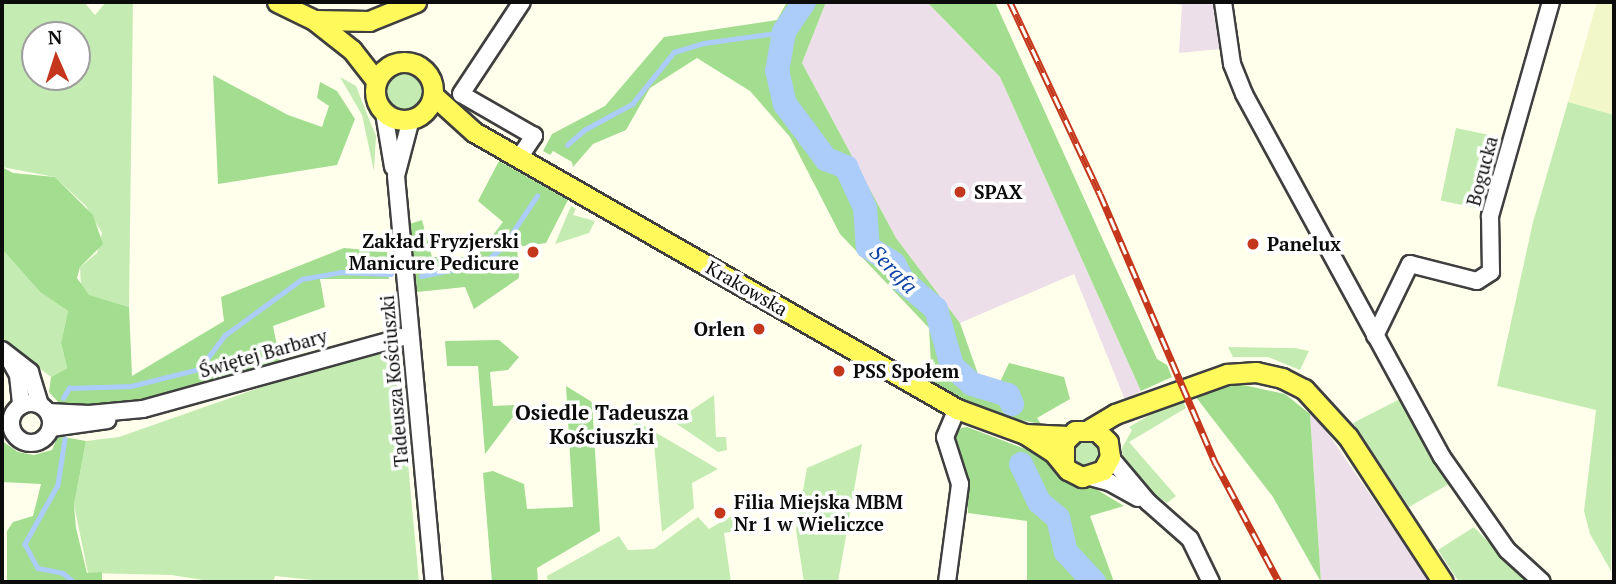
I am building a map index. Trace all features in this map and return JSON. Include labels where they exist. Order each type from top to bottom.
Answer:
[{"type":"main road","points":[[277,2],[314,20],[352,50],[376,81],[376,98],[384,113],[416,117],[433,95],[430,79],[419,66],[390,65],[352,50]]},
{"type":"main road","points":[[314,20],[369,21],[416,2]]},
{"type":"main road","points":[[376,81],[390,65]]},
{"type":"main road","name":"Krakowska","points":[[433,95],[474,132],[957,408],[1025,434],[1064,464]]},
{"type":"main road","name":"Krakowska","points":[[416,117],[474,132]]},
{"type":"main road","points":[[1132,411],[1103,470],[1090,477],[1074,475],[1064,464],[1061,449],[1068,436],[1090,429],[1115,414],[1132,411],[1227,374],[1256,372],[1304,389],[1349,437],[1443,582]]},
{"type":"main road","points":[[1090,429],[1103,436],[1110,453]]},
{"type":"main road","name":"Krakowska","points":[[1025,434],[1068,436]]},
{"type":"street","points":[[519,158],[534,136],[461,94],[522,2]]},
{"type":"street","points":[[1223,2],[1232,64],[1244,94],[1375,336],[1468,499],[1507,550],[1542,582]]},
{"type":"street","name":"Bogucka","points":[[1375,336],[1410,264],[1477,281],[1491,272],[1490,216],[1551,2]]},
{"type":"street","name":"Tadeusza Kościuszki","points":[[384,113],[396,176],[434,582]]},
{"type":"street","name":"Tadeusza Kościuszki","points":[[396,176],[416,117]]},
{"type":"street","name":"Świętej Barbary","points":[[12,412],[46,415],[92,425],[128,412],[410,335]]},
{"type":"street","points":[[4,351],[30,372],[46,415],[36,443],[25,442],[7,430],[18,375],[4,351]]},
{"type":"street","points":[[947,582],[960,484],[945,437],[957,408]]},
{"type":"street","points":[[1110,453],[1148,502],[1190,540],[1211,582]]},
{"type":"street","points":[[1090,477],[1108,482],[1148,502]]},
{"type":"shaded area","points":[[826,2],[927,2],[1000,77],[1141,391],[1125,400],[1074,274],[960,323],[896,238],[802,63]]},
{"type":"shaded area","points":[[1163,2],[1215,2],[1221,49],[1179,53],[1182,5]]},
{"type":"shaded area","points":[[1310,414],[1325,429],[1430,582],[1321,582]]},
{"type":"green space","points":[[2,2],[84,2],[95,15],[106,2],[133,2],[129,307],[88,295],[81,287],[80,267],[97,253],[102,233],[86,206],[55,177],[2,167]]},
{"type":"green space","points":[[787,2],[826,2],[802,63],[896,238],[960,323],[978,374],[1000,382],[1009,363],[1064,377],[1070,399],[1037,418],[1041,424],[993,415],[932,383],[929,328],[840,234],[790,137],[750,91],[697,58],[650,88],[626,130],[593,144],[573,167],[572,162],[553,151],[550,155],[543,151],[552,134],[605,106],[664,37],[777,20]]},
{"type":"green space","points":[[927,2],[995,2],[1157,359],[1167,365],[1172,377],[1141,391],[1000,77]]},
{"type":"green space","points":[[1597,2],[1614,2],[1614,115],[1568,102]]},
{"type":"green space","points":[[404,71],[418,77],[424,91],[418,105],[404,111],[390,105],[384,91],[390,77]]},
{"type":"green space","points":[[213,75],[288,115],[322,127],[329,106],[317,98],[320,82],[337,91],[355,119],[337,165],[218,184]]},
{"type":"green space","points":[[340,77],[356,86],[376,136],[374,171],[362,115]]},
{"type":"green space","points":[[1568,102],[1614,115],[1611,571],[1590,534],[1584,511],[1596,410],[1497,386],[1533,222]]},
{"type":"green space","points":[[1456,128],[1506,139],[1491,211],[1441,200]]},
{"type":"green space","points":[[499,161],[568,200],[546,243],[517,247],[519,278],[474,309],[465,287],[417,292],[410,224],[422,220],[432,257],[476,257],[503,222],[478,201]]},
{"type":"green space","points":[[2,167],[13,173],[55,177],[93,215],[103,244],[80,267],[77,278],[89,295],[129,307],[132,376],[224,321],[221,297],[344,248],[387,252],[389,279],[320,279],[325,307],[273,326],[280,361],[138,401],[106,405],[59,403],[49,392],[51,377],[67,368],[61,343],[68,311],[40,292],[2,249]]},
{"type":"green space","points":[[571,206],[576,209],[573,215],[595,221],[589,233],[555,244]]},
{"type":"green space","points":[[2,249],[40,292],[68,311],[61,343],[67,368],[51,377],[2,339]]},
{"type":"green space","points":[[499,340],[519,357],[508,370],[490,372],[493,406],[515,405],[516,413],[485,454],[478,366],[447,366],[445,341]]},
{"type":"green space","points":[[1228,347],[1295,348],[1309,351],[1300,370],[1268,357],[1233,357]]},
{"type":"green space","points":[[391,351],[398,356],[419,582],[331,582],[275,576],[273,582],[216,582],[171,575],[88,573],[74,505],[86,441],[119,437],[276,382]]},
{"type":"green space","points":[[1239,384],[1285,394],[1310,414],[1321,582],[1273,497],[1192,392]]},
{"type":"green space","points":[[566,386],[592,402],[600,531],[537,568],[538,582],[492,582],[483,473],[493,471],[524,484],[527,509],[573,507]]},
{"type":"green space","points":[[714,395],[716,437],[726,437],[727,450],[718,452],[674,422]]},
{"type":"green space","points":[[1181,397],[1186,408],[1129,442],[1176,496],[1167,503],[1144,487],[1146,483],[1123,459],[1122,448],[1132,430],[1129,427]]},
{"type":"green space","points":[[1400,399],[1449,484],[1409,507],[1353,423]]},
{"type":"green space","points":[[636,421],[718,469],[692,483],[694,508],[662,532],[654,443],[623,444]]},
{"type":"green space","points":[[967,427],[1036,453],[1124,506],[1090,516],[1114,582],[1027,582],[1027,521],[968,513],[965,470],[953,441],[961,428]]},
{"type":"green space","points":[[58,436],[86,441],[74,505],[76,528],[87,573],[102,572],[102,582],[7,582],[7,531],[13,522],[33,516],[41,484],[2,482],[2,441],[18,452],[34,455],[52,450]]},
{"type":"green space","points":[[1085,439],[1095,443],[1099,453],[1095,463],[1085,467],[1075,463],[1071,453],[1075,443]]},
{"type":"green space","points":[[862,444],[838,582],[804,582],[796,530],[807,468]]},
{"type":"green space","points":[[735,514],[740,530],[724,533],[731,582],[548,582],[547,576],[619,536],[628,550],[654,549],[698,517],[709,529]]},
{"type":"green space","points":[[1474,527],[1526,582],[1459,582],[1438,550]]},
{"type":"waterway","name":"Serafa","points":[[804,2],[784,32],[777,70],[785,104],[826,159],[846,167],[865,208],[868,247],[894,264],[903,281],[936,309],[952,366],[972,384],[1008,395],[1012,404]]},
{"type":"waterway","points":[[567,145],[584,130],[632,104],[674,52],[704,43],[784,32]]},
{"type":"waterway","points":[[421,276],[482,264],[502,248],[537,196]]},
{"type":"waterway","points":[[63,398],[69,388],[131,386],[199,369],[225,335],[302,279],[340,272],[391,274]]},
{"type":"waterway","points":[[65,439],[58,485],[25,544],[38,568],[63,573],[74,582]]},
{"type":"waterway","name":"Serafa","points":[[1021,464],[1039,502],[1058,518],[1066,552],[1094,582]]},
{"type":"railway","points":[[1010,2],[1100,194],[1216,464],[1279,582]]},
{"type":"place","name":"SPAX","points":[[960,192]]},
{"type":"place","name":"Panelux","points":[[1253,244]]},
{"type":"place","name":"Zakład Fryzjerski Manicure Pedicure","points":[[533,252]]},
{"type":"place","name":"Orlen","points":[[759,329]]},
{"type":"place","name":"PSS Społem","points":[[839,371]]},
{"type":"place","name":"Filia Miejska MBM Nr 1 w Wieliczce","points":[[720,513]]},
{"type":"district","name":"Osiedle Tadeusza Kościuszki","points":[[602,424]]}]
